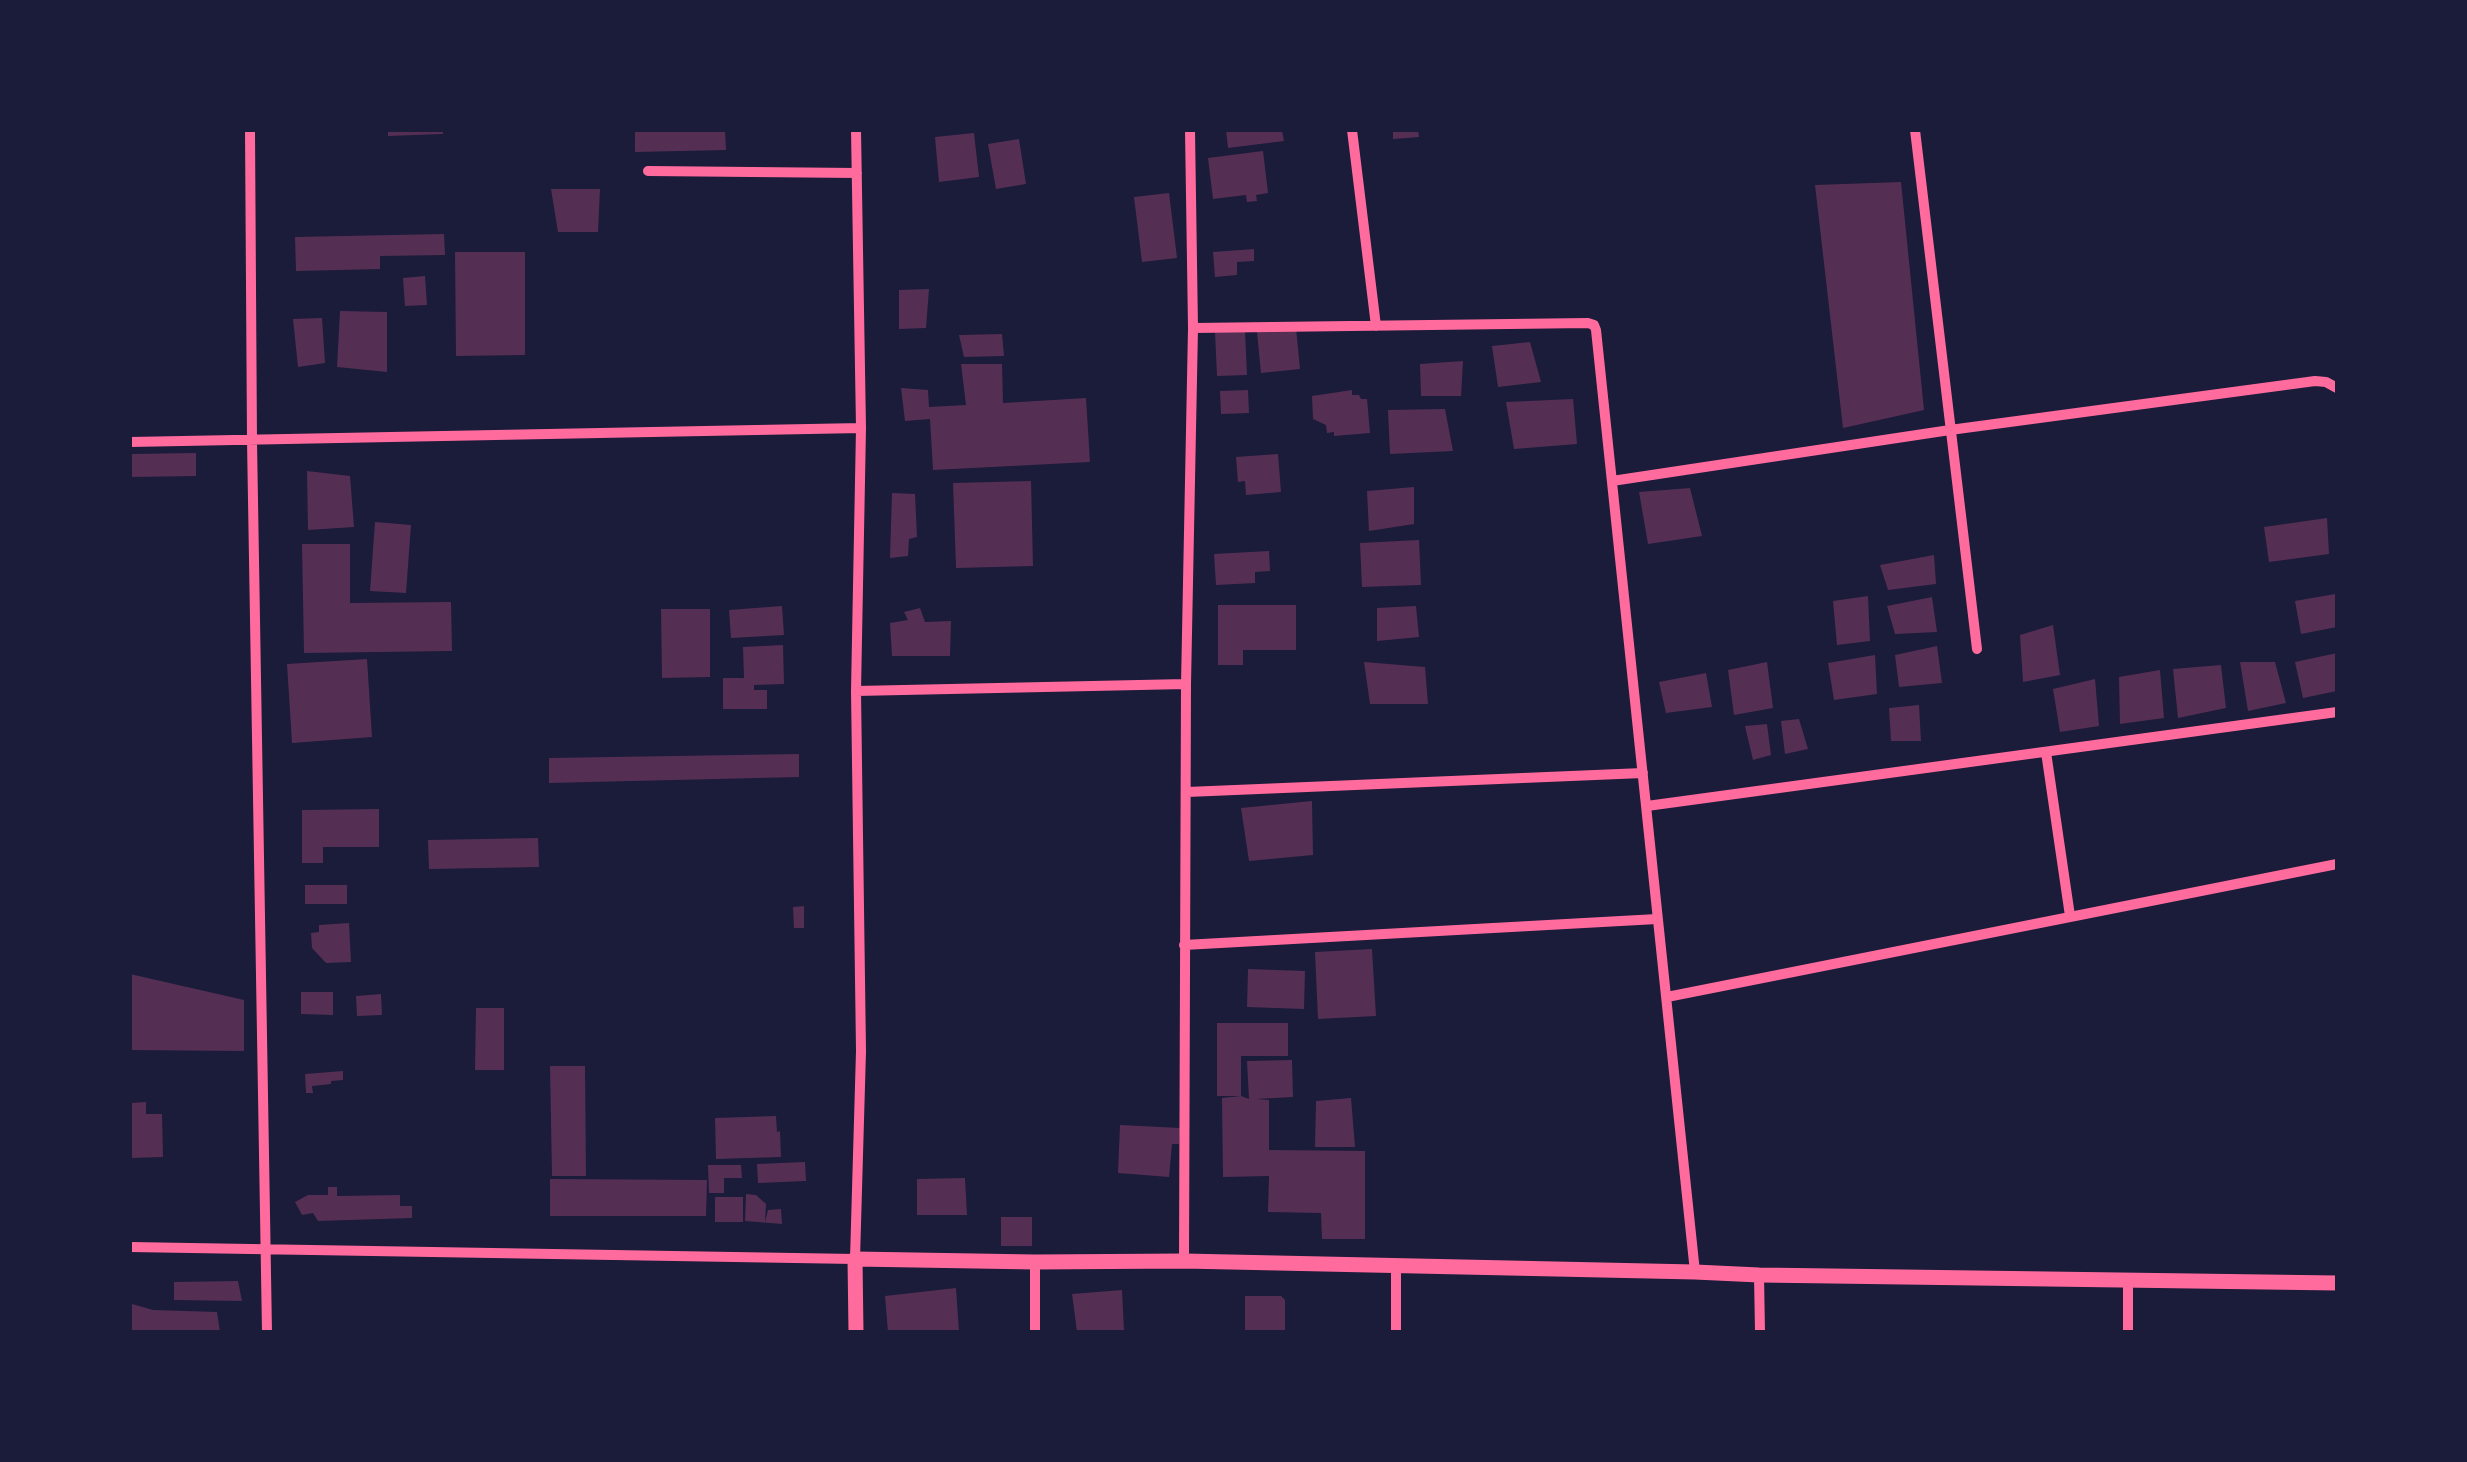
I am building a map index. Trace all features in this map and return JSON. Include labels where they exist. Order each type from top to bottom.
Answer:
[{"type":"street","points":[[250,130],[267,1332]]},
{"type":"street","points":[[856,130],[861,428],[856,690],[860,1051],[856,1332]]},
{"type":"street","points":[[1184,1261],[1186,684],[1193,328],[1190,130]]},
{"type":"street","points":[[1352,130],[1376,326]]},
{"type":"street","points":[[1915,130],[1977,649]]},
{"type":"street","points":[[648,172],[856,174]]},
{"type":"street","points":[[1193,328],[1594,325],[1695,1272]]},
{"type":"street","points":[[1612,481],[2315,380],[2337,388]]},
{"type":"street","points":[[130,442],[861,428]]},
{"type":"street","points":[[856,690],[1186,684]]},
{"type":"street","points":[[1646,806],[2337,712]]},
{"type":"street","points":[[2046,752],[2070,916]]},
{"type":"street","points":[[1186,792],[1643,773]]},
{"type":"street","points":[[1667,997],[2337,864]]},
{"type":"street","points":[[1184,945],[1657,920]]},
{"type":"street","points":[[130,1247],[1184,1261],[1759,1275],[2337,1283]]},
{"type":"street","points":[[1035,1262],[1035,1332]]},
{"type":"street","points":[[1396,1266],[1396,1332]]},
{"type":"street","points":[[1759,1275],[1760,1332]]},
{"type":"street","points":[[2128,1280],[2128,1332]]},
{"type":"building","points":[[388,130],[443,130],[443,134],[388,136]]},
{"type":"building","points":[[635,130],[725,130],[726,150],[635,152]]},
{"type":"building","points":[[1226,130],[1282,130],[1284,141],[1228,148]]},
{"type":"building","points":[[1393,130],[1418,130],[1419,137],[1393,139]]},
{"type":"building","points":[[974,133],[979,177],[939,182],[935,137]]},
{"type":"building","points":[[1019,139],[1026,184],[996,189],[988,144]]},
{"type":"building","points":[[1263,151],[1268,193],[1256,195],[1257,201],[1247,202],[1246,195],[1213,199],[1208,158]]},
{"type":"building","points":[[1901,182],[1924,410],[1843,428],[1815,185]]},
{"type":"building","points":[[551,189],[600,189],[598,232],[558,232]]},
{"type":"building","points":[[1169,193],[1177,258],[1142,262],[1134,197]]},
{"type":"building","points":[[444,234],[445,255],[380,256],[380,269],[296,271],[295,237]]},
{"type":"building","points":[[1254,249],[1254,261],[1237,262],[1237,275],[1215,277],[1213,252]]},
{"type":"building","points":[[455,252],[525,252],[525,355],[456,356]]},
{"type":"building","points":[[425,276],[427,305],[405,306],[403,278]]},
{"type":"building","points":[[929,289],[926,328],[899,329],[899,290]]},
{"type":"building","points":[[340,311],[387,312],[387,372],[337,367]]},
{"type":"building","points":[[322,318],[325,363],[298,367],[293,319]]},
{"type":"building","points":[[1296,328],[1300,369],[1261,373],[1257,332]]},
{"type":"building","points":[[1245,331],[1247,375],[1217,376],[1215,332]]},
{"type":"building","points":[[1002,334],[1004,356],[964,357],[959,335]]},
{"type":"building","points":[[1530,342],[1541,382],[1498,387],[1492,346]]},
{"type":"building","points":[[1463,361],[1461,396],[1421,396],[1420,364]]},
{"type":"building","points":[[961,364],[1002,364],[1003,403],[1086,398],[1090,462],[933,470],[930,419],[905,421],[901,388],[928,390],[929,407],[966,405]]},
{"type":"building","points":[[1248,390],[1249,413],[1221,414],[1220,391]]},
{"type":"building","points":[[1352,390],[1352,395],[1367,399],[1370,433],[1327,433],[1326,425],[1313,419],[1312,396]]},
{"type":"building","points":[[1573,399],[1577,444],[1514,449],[1506,402]]},
{"type":"building","points":[[1445,409],[1453,451],[1390,454],[1388,410]]},
{"type":"building","points":[[196,453],[196,476],[130,477],[130,454]]},
{"type":"building","points":[[1278,454],[1281,492],[1246,495],[1245,481],[1238,482],[1236,457]]},
{"type":"building","points":[[307,471],[350,476],[354,527],[308,530]]},
{"type":"building","points":[[1031,481],[1033,566],[956,568],[953,483]]},
{"type":"building","points":[[1414,487],[1414,524],[1369,531],[1367,491]]},
{"type":"building","points":[[1690,488],[1702,536],[1648,544],[1639,492]]},
{"type":"building","points":[[892,493],[915,494],[917,537],[909,539],[908,556],[890,558]]},
{"type":"building","points":[[2327,518],[2329,554],[2269,562],[2264,527]]},
{"type":"building","points":[[375,522],[411,525],[406,593],[370,591]]},
{"type":"building","points":[[1419,540],[1421,585],[1362,587],[1360,543]]},
{"type":"building","points":[[302,544],[350,544],[350,603],[451,602],[452,651],[304,653]]},
{"type":"building","points":[[1269,551],[1270,571],[1255,572],[1255,583],[1216,585],[1214,554]]},
{"type":"building","points":[[1934,555],[1936,584],[1888,590],[1880,565]]},
{"type":"building","points":[[2335,594],[2337,627],[2301,634],[2295,601]]},
{"type":"building","points":[[1868,596],[1870,641],[1837,645],[1833,601]]},
{"type":"building","points":[[1932,597],[1937,632],[1895,634],[1887,606]]},
{"type":"building","points":[[1218,605],[1296,605],[1296,650],[1243,650],[1243,665],[1218,665]]},
{"type":"building","points":[[782,606],[784,635],[731,638],[729,610]]},
{"type":"building","points":[[1416,606],[1419,637],[1377,641],[1377,608]]},
{"type":"building","points":[[920,608],[925,622],[951,621],[950,656],[892,656],[890,623],[908,620],[904,612]]},
{"type":"building","points":[[661,609],[710,609],[710,677],[662,678]]},
{"type":"building","points":[[2053,625],[2060,675],[2023,682],[2020,635]]},
{"type":"building","points":[[783,645],[784,684],[754,685],[754,690],[767,690],[767,709],[723,709],[723,678],[744,678],[743,647]]},
{"type":"building","points":[[1937,646],[1942,683],[1899,687],[1895,655]]},
{"type":"building","points":[[2337,653],[2337,691],[2303,698],[2295,662]]},
{"type":"building","points":[[1875,655],[1877,694],[1834,700],[1828,663]]},
{"type":"building","points":[[367,659],[372,737],[292,743],[287,664]]},
{"type":"building","points":[[1364,662],[1425,667],[1428,704],[1370,704]]},
{"type":"building","points":[[1767,662],[1773,708],[1734,715],[1728,670]]},
{"type":"building","points":[[2240,662],[2275,662],[2286,703],[2248,711]]},
{"type":"building","points":[[2221,665],[2226,708],[2178,718],[2173,669]]},
{"type":"building","points":[[2160,670],[2164,718],[2120,724],[2119,677]]},
{"type":"building","points":[[1706,673],[1712,707],[1666,713],[1659,682]]},
{"type":"building","points":[[2095,679],[2099,726],[2060,732],[2053,689]]},
{"type":"building","points":[[1919,705],[1921,741],[1891,741],[1889,708]]},
{"type":"building","points":[[1799,719],[1808,749],[1785,754],[1781,721]]},
{"type":"building","points":[[1767,724],[1771,755],[1753,760],[1745,726]]},
{"type":"building","points":[[799,754],[799,777],[549,783],[549,758]]},
{"type":"building","points":[[1312,801],[1313,855],[1249,861],[1241,808]]},
{"type":"building","points":[[379,809],[379,847],[323,847],[323,863],[302,863],[302,810]]},
{"type":"building","points":[[538,838],[539,867],[429,869],[428,840]]},
{"type":"building","points":[[305,885],[347,885],[347,904],[305,904]]},
{"type":"building","points":[[804,906],[804,928],[794,928],[793,907]]},
{"type":"building","points":[[349,923],[351,962],[326,963],[312,948],[311,933],[319,932],[319,925]]},
{"type":"building","points":[[1372,949],[1376,1016],[1318,1019],[1315,952]]},
{"type":"building","points":[[1248,969],[1305,971],[1304,1009],[1247,1007]]},
{"type":"building","points":[[130,974],[244,1000],[244,1051],[130,1050]]},
{"type":"building","points":[[301,992],[333,992],[333,1015],[301,1014]]},
{"type":"building","points":[[381,994],[382,1015],[357,1016],[356,996]]},
{"type":"building","points":[[476,1008],[504,1008],[504,1070],[475,1070]]},
{"type":"building","points":[[1217,1023],[1288,1023],[1288,1056],[1241,1056],[1241,1096],[1217,1096]]},
{"type":"building","points":[[1292,1060],[1293,1097],[1256,1099],[1269,1100],[1269,1150],[1365,1151],[1365,1239],[1322,1239],[1321,1213],[1268,1212],[1269,1176],[1223,1177],[1222,1098],[1249,1099],[1247,1061]]},
{"type":"building","points":[[550,1066],[585,1066],[586,1176],[552,1176]]},
{"type":"building","points":[[343,1071],[343,1080],[312,1086],[313,1093],[306,1093],[305,1074]]},
{"type":"building","points":[[1351,1098],[1355,1147],[1315,1147],[1316,1101]]},
{"type":"building","points":[[146,1102],[146,1114],[162,1114],[163,1157],[130,1158],[130,1103]]},
{"type":"building","points":[[776,1116],[781,1157],[716,1159],[715,1118]]},
{"type":"building","points":[[1120,1125],[1180,1128],[1179,1144],[1172,1144],[1169,1177],[1118,1173]]},
{"type":"building","points":[[805,1162],[806,1181],[758,1183],[757,1164]]},
{"type":"building","points":[[708,1165],[741,1165],[742,1178],[724,1178],[724,1193],[709,1193]]},
{"type":"building","points":[[965,1178],[967,1215],[917,1215],[917,1179]]},
{"type":"building","points":[[550,1179],[707,1180],[706,1216],[550,1216]]},
{"type":"building","points":[[328,1187],[337,1187],[337,1196],[400,1195],[400,1206],[412,1206],[412,1218],[318,1221],[313,1213],[302,1215],[295,1202],[308,1195],[328,1195]]},
{"type":"building","points":[[746,1194],[756,1195],[766,1204],[765,1222],[768,1210],[781,1209],[782,1224],[745,1221]]},
{"type":"building","points":[[715,1197],[743,1197],[743,1222],[715,1222]]},
{"type":"building","points":[[1001,1217],[1032,1217],[1032,1246],[1001,1246]]},
{"type":"building","points":[[238,1281],[242,1301],[174,1300],[174,1282]]},
{"type":"building","points":[[956,1288],[959,1332],[888,1332],[885,1296]]},
{"type":"building","points":[[1122,1290],[1124,1331],[1077,1332],[1072,1294]]},
{"type":"building","points":[[1245,1296],[1281,1296],[1285,1300],[1285,1332],[1245,1332]]},
{"type":"building","points":[[132,1304],[153,1310],[217,1312],[220,1332],[130,1332]]}]
